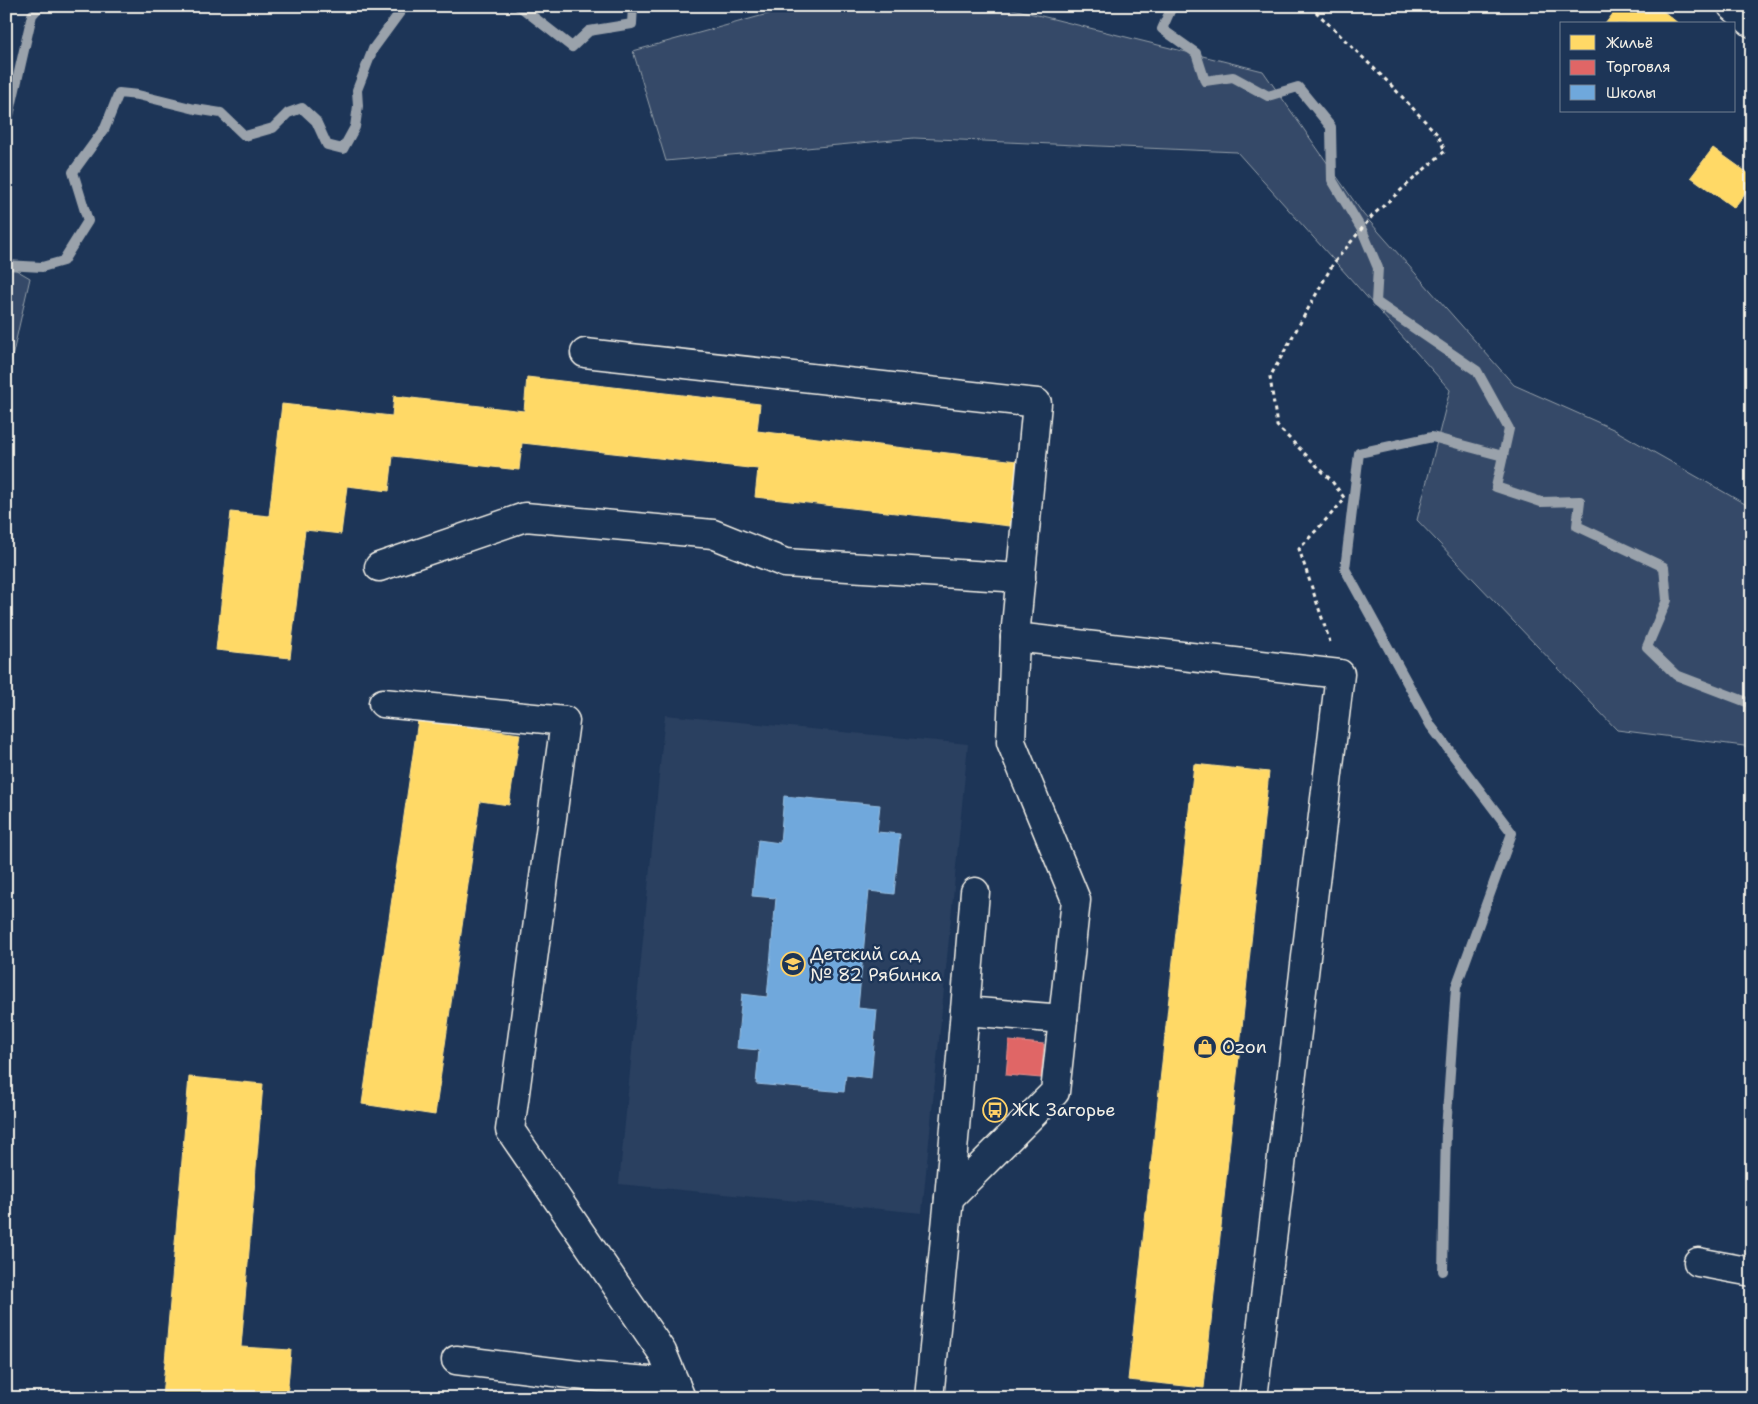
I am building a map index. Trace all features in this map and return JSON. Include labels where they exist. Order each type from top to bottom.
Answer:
[{"type":"street","points":[[1732,6],[1752,23]]},
{"type":"street","points":[[585,353],[1037,403],[1015,636],[1010,742],[1076,900],[1055,1092],[949,1198]]},
{"type":"street","points":[[379,566],[525,517],[713,534],[784,563],[1021,578]]},
{"type":"street","points":[[1015,636],[1340,674],[1253,1398]]},
{"type":"street","points":[[383,704],[565,721],[510,1130],[662,1352],[678,1390],[585,1387],[456,1360]]},
{"type":"street","points":[[930,1398],[975,892]]},
{"type":"street","points":[[965,1011],[1063,1019]]},
{"type":"street","points":[[1698,1262],[1752,1272]]},
{"type":"path","points":[[1310,6],[1389,82],[1438,135],[1445,151],[1372,215],[1333,264],[1270,377],[1277,426],[1331,480],[1346,499],[1298,549],[1340,674]]},
{"type":"shaded area","points":[[797,6],[1001,6],[1263,71],[1363,214],[1514,385],[1613,429],[1752,508],[1752,747],[1617,730],[1417,520],[1450,390],[1237,152],[914,138],[666,161],[633,51]]},
{"type":"shaded area","points":[[6,264],[30,278],[6,384]]},
{"type":"shaded area","name":"Детский сад № 82 Рябинка","points":[[665,715],[968,744],[922,1213],[619,1184]]},
{"type":"building: Жильё","points":[[1619,6],[1657,6],[1677,22],[1607,22]]},
{"type":"building: Жильё","points":[[1713,148],[1752,176],[1752,184],[1734,208],[1691,177]]},
{"type":"building: Жильё","points":[[527,377],[760,404],[757,431],[1017,461],[1010,526],[755,497],[758,469],[522,443],[519,470],[393,456],[389,491],[347,486],[341,534],[305,530],[290,658],[216,650],[231,512],[269,516],[282,404],[392,416],[394,396],[524,411]]},
{"type":"building: Жильё","points":[[418,720],[520,734],[509,805],[480,801],[435,1115],[362,1104]]},
{"type":"building: Жильё","points":[[1194,764],[1269,772],[1204,1388],[1128,1380]]},
{"type":"building: Жильё","points":[[189,1077],[263,1084],[241,1347],[291,1350],[287,1398],[162,1398]]},
{"type":"building: Жильё","points":[[1710,1393],[1731,1398],[1709,1398]]},
{"type":"building: Торговля","points":[[1009,1041],[1044,1044],[1041,1078],[1006,1075]]},
{"type":"building: Школы","points":[[784,796],[880,805],[877,832],[900,834],[894,894],[869,891],[858,1008],[877,1010],[871,1078],[846,1075],[844,1092],[756,1084],[759,1050],[737,1048],[742,994],[767,997],[776,898],[752,896],[758,840],[780,843]]},
{"type":"waterway","points":[[6,129],[32,15],[40,6]]},
{"type":"waterway","points":[[6,265],[42,267],[63,261],[88,221],[73,172],[105,128],[119,93],[138,95],[195,109],[221,113],[245,136],[273,128],[288,113],[302,108],[316,121],[327,145],[343,149],[355,127],[358,106],[357,90],[373,49],[403,8],[407,6]]},
{"type":"waterway","points":[[518,6],[572,47],[589,31],[632,24],[633,6]]},
{"type":"waterway","points":[[1165,6],[1171,9],[1162,29],[1196,53],[1205,81],[1233,77],[1268,96],[1298,87],[1331,127],[1332,180],[1362,230],[1378,268],[1376,302],[1477,371],[1509,429],[1496,487],[1541,502],[1580,501],[1577,526],[1664,567],[1667,600],[1647,647],[1676,675],[1752,704]]},
{"type":"waterway","points":[[1443,1271],[1446,1129],[1456,987],[1512,833],[1431,726],[1345,569],[1359,453],[1432,437],[1503,456]]},
{"type":"place","name":"Детский сад № 82 Рябинка","points":[[793,964]]},
{"type":"place","name":"Ozon","points":[[1205,1047]]},
{"type":"place","name":"ЖК Загорье","points":[[995,1110]]}]
